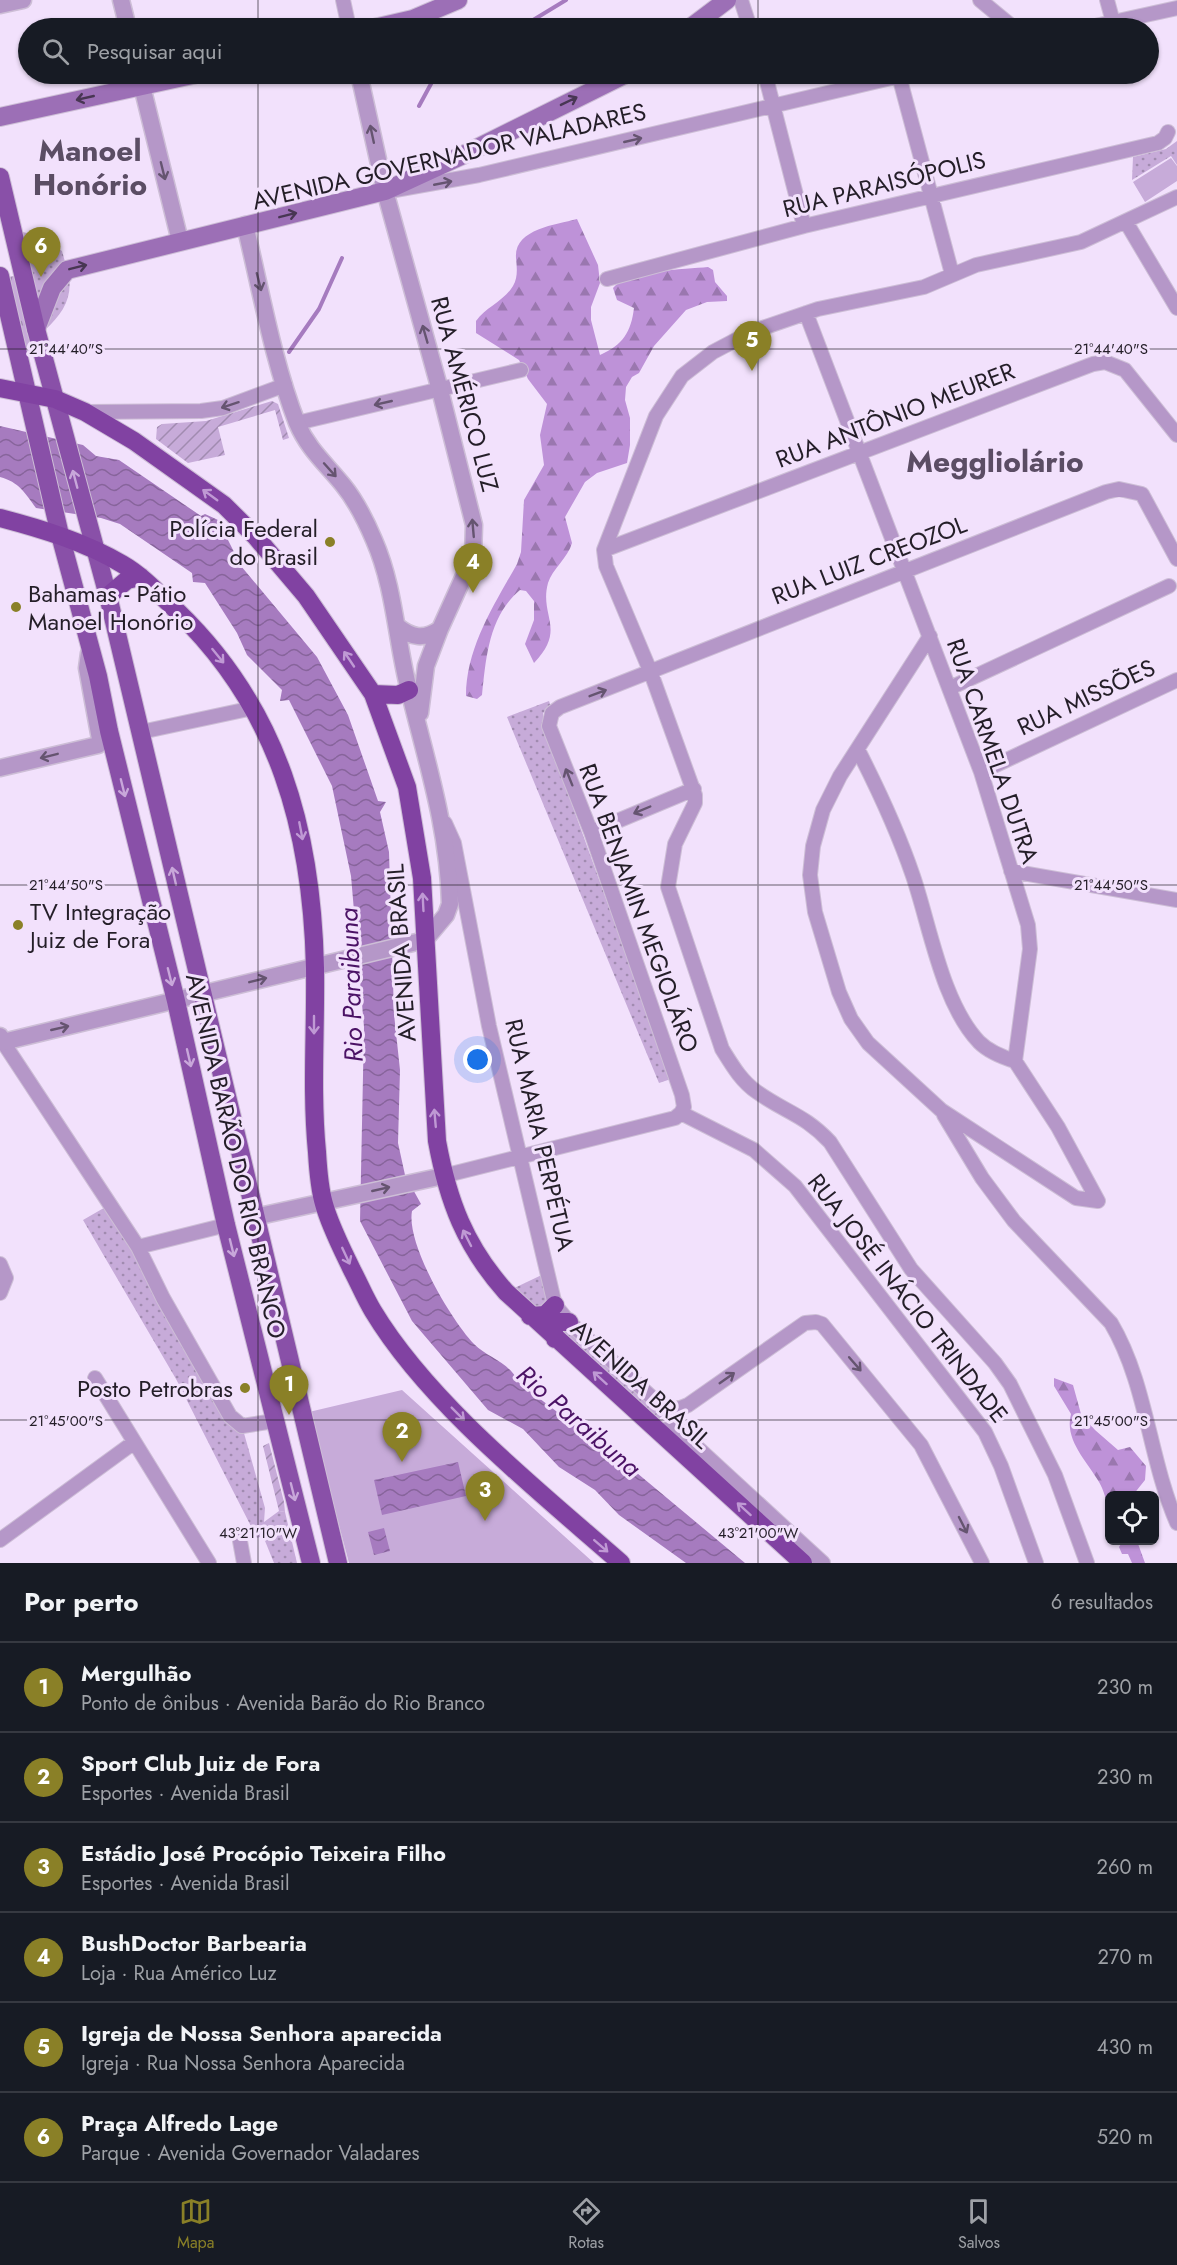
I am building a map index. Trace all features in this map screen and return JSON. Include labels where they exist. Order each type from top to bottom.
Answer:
[{"type":"highway","name":"AVENIDA BRASIL","points":[[0,388],[29,402],[55,399],[85,412],[134,441],[224,505],[256,537],[306,596],[373,694],[407,787],[422,878],[418,942],[432,1032],[435,1177],[477,1257],[530,1316],[559,1322],[658,1431],[803,1563]]},
{"type":"highway","points":[[0,518],[60,535],[123,564],[141,577],[196,630],[226,667],[253,708],[286,779],[300,825],[319,965],[314,1126],[329,1201],[348,1261],[373,1311],[418,1370],[452,1409],[520,1475],[621,1563]]},
{"type":"highway","points":[[108,596],[127,580],[141,577]]},
{"type":"highway","points":[[373,694],[398,695],[409,690]]},
{"type":"highway","points":[[530,1316],[545,1315],[559,1322]]},
{"type":"main road","points":[[413,18],[458,0]]},
{"type":"main road","points":[[703,18],[727,0]]},
{"type":"main road","points":[[0,117],[125,84]]},
{"type":"main road","points":[[385,191],[606,84]]},
{"type":"main road","points":[[0,177],[55,399]]},
{"type":"main road","name":"AVENIDA GOVERNADOR VALADARES","points":[[36,329],[52,288],[67,270],[385,191]]},
{"type":"main road","points":[[0,276],[6,324],[29,402]]},
{"type":"main road","name":"AVENIDA BARÃO DO RIO BRANCO","points":[[55,399],[108,596],[201,995],[338,1563]]},
{"type":"main road","name":"AVENIDA BARÃO DO RIO BRANCO","points":[[29,402],[176,1001],[226,1225],[311,1563]]},
{"type":"street","points":[[0,5],[23,0]]},
{"type":"street","points":[[121,0],[126,18]]},
{"type":"street","points":[[343,0],[347,18]]},
{"type":"street","points":[[741,0],[747,18]]},
{"type":"street","points":[[980,0],[1002,18]]},
{"type":"street","points":[[1107,0],[1112,18]]},
{"type":"street","points":[[1131,18],[1177,8]]},
{"type":"street","points":[[141,84],[180,242]]},
{"type":"street","name":"RUA AMÉRICO LUZ","points":[[361,84],[385,191],[440,390],[474,525],[473,556],[426,666],[419,723]]},
{"type":"street","points":[[768,84],[804,226]]},
{"type":"street","name":"AVENIDA GOVERNADOR VALADARES","points":[[385,191],[479,176],[867,84]]},
{"type":"street","points":[[905,84],[930,196],[952,274]]},
{"type":"street","name":"RUA PARAISÓPOLIS","points":[[607,279],[804,226],[1158,142],[1166,138],[1168,132]]},
{"type":"street","points":[[1087,1563],[1055,1475],[1010,1384],[995,1363],[911,1269],[830,1142],[813,1123],[756,1092],[736,1073],[722,1049],[668,887],[675,844],[695,803],[694,789],[651,673],[606,566],[604,550],[656,416],[682,376],[697,363],[731,341],[806,313],[924,287],[976,265],[1081,242],[1177,197]]},
{"type":"street","points":[[1126,222],[1177,308]]},
{"type":"street","name":"RUA MARIA PERPÉTUA","points":[[245,225],[285,385],[297,423],[308,446],[344,485],[358,508],[384,569],[409,690],[442,817],[450,904],[446,915],[418,942]]},
{"type":"street","name":"RUA CARMELA DUTRA","points":[[806,313],[981,772],[1028,925],[1030,949],[1015,1061]]},
{"type":"street","name":"RUA ANTÔNIO MEURER","points":[[604,550],[1093,364],[1105,362],[1125,370],[1177,435]]},
{"type":"street","points":[[297,423],[521,370]]},
{"type":"street","points":[[85,412],[201,411],[223,408],[285,385]]},
{"type":"street","name":"RUA LUIZ CREOZOL","points":[[549,719],[560,707],[651,673],[905,570],[1119,489],[1142,494],[1177,559]]},
{"type":"street","points":[[950,688],[1169,586]]},
{"type":"street","points":[[397,626],[410,635],[421,637],[440,629]]},
{"type":"street","points":[[858,750],[890,814],[913,878],[939,965],[957,1007],[979,1042],[996,1055],[1015,1061],[1058,1127],[1098,1201],[1076,1198],[941,1110],[867,1043],[851,1019],[839,992],[815,912],[810,875],[813,846],[823,810],[840,776],[930,636]]},
{"type":"street","points":[[0,768],[98,745],[100,739],[87,668],[90,646]]},
{"type":"street","points":[[405,666],[416,660],[426,666]]},
{"type":"street","name":"RUA MISSÕES","points":[[981,772],[1177,680]]},
{"type":"street","points":[[141,732],[253,708]]},
{"type":"street","name":"RUA BENJAMIN MEGIOLÁRO","points":[[549,719],[549,726],[591,832],[682,1095],[684,1107],[681,1113]]},
{"type":"street","points":[[591,832],[694,789]]},
{"type":"street","name":"RUA MARIA PERPÉTUA","points":[[442,817],[454,843],[489,1026],[559,1322]]},
{"type":"street","points":[[1011,871],[1177,900]]},
{"type":"street","points":[[274,1421],[242,1426],[230,1416],[163,1298],[138,1247],[2,1039],[176,1001],[418,942]]},
{"type":"street","points":[[941,1110],[982,1178],[1014,1221],[1112,1323],[1132,1369],[1162,1483],[1177,1523]]},
{"type":"street","points":[[255,1217],[522,1158],[675,1118],[681,1113]]},
{"type":"street","name":"RUA JOSÉ INÁCIO TRINDADE","points":[[681,1113],[765,1157],[814,1208],[993,1446],[1036,1563]]},
{"type":"street","points":[[138,1247],[226,1225]]},
{"type":"street","points":[[0,1264],[6,1278],[0,1293]]},
{"type":"street","points":[[559,1322],[659,1404],[678,1409],[688,1405],[805,1323],[822,1324],[885,1398],[921,1445],[982,1563]]},
{"type":"street","points":[[95,1378],[208,1563]]},
{"type":"street","points":[[658,1431],[676,1428],[823,1563]]},
{"type":"street","points":[[0,1540],[133,1443]]},
{"type":"street","points":[[240,1541],[244,1563]]},
{"type":"green space","points":[[1177,141],[1177,165],[1171,156],[1132,180],[1133,157],[1166,149]]},
{"type":"green space","points":[[1171,158],[1177,166],[1177,181],[1145,202],[1133,182]]},
{"type":"green space","points":[[577,219],[598,265],[600,283],[591,307],[591,320],[600,355],[620,342],[631,324],[634,308],[617,300],[613,288],[620,282],[643,274],[708,267],[713,270],[715,282],[727,296],[727,301],[707,302],[686,310],[654,346],[639,373],[632,377],[626,387],[625,400],[630,418],[627,463],[597,473],[585,482],[565,517],[572,543],[548,583],[546,595],[551,631],[549,641],[534,663],[525,644],[534,620],[534,601],[526,591],[520,590],[510,600],[495,625],[485,666],[482,695],[477,699],[466,696],[471,661],[483,627],[517,564],[521,552],[524,500],[544,465],[540,435],[547,404],[528,379],[519,360],[476,333],[476,321],[505,296],[515,283],[517,248],[522,241],[529,234],[548,226]]},
{"type":"green space","points":[[19,231],[38,236],[62,251],[67,269],[36,326]]},
{"type":"green space","points":[[68,272],[69,289],[66,304],[45,330]]},
{"type":"green space","points":[[14,276],[34,355],[28,357],[4,278]]},
{"type":"green space","points":[[272,401],[278,404],[289,438],[283,440],[275,410],[218,427],[225,455],[188,463],[156,439],[157,427],[162,424],[206,421]]},
{"type":"green space","points":[[549,701],[551,707],[543,713],[543,724],[671,1079],[659,1083],[507,717]]},
{"type":"green space","points":[[109,1205],[242,1426],[265,1508],[264,1522],[279,1511],[285,1512],[297,1563],[274,1563],[263,1536],[257,1538],[176,1379],[83,1220]]},
{"type":"green space","points":[[548,1272],[555,1305],[545,1315],[506,1292]]},
{"type":"green space","points":[[558,1322],[669,1409],[652,1426],[553,1326]]},
{"type":"green space","points":[[1054,1378],[1073,1385],[1081,1414],[1095,1430],[1118,1450],[1130,1447],[1146,1466],[1145,1480],[1136,1491],[1105,1491],[1105,1497],[1101,1485],[1078,1450],[1071,1433],[1071,1414],[1054,1386]]},
{"type":"green space","points":[[402,1390],[594,1563],[349,1563],[309,1412]]},
{"type":"green space","points":[[269,1443],[285,1512],[279,1511],[263,1446]]},
{"type":"green space","points":[[1120,1545],[1138,1545],[1145,1563],[1132,1563],[1128,1554],[1122,1554]]},
{"type":"water","name":"Rio Paraibuna","points":[[0,426],[83,445],[96,456],[119,460],[201,516],[205,514],[218,520],[241,566],[317,657],[348,715],[378,801],[386,802],[380,812],[389,852],[394,1014],[400,1070],[398,1143],[405,1175],[421,1204],[412,1211],[412,1225],[416,1242],[432,1281],[464,1333],[474,1344],[505,1365],[515,1375],[518,1382],[637,1473],[745,1563],[686,1563],[619,1515],[595,1490],[559,1467],[523,1429],[488,1410],[412,1321],[360,1221],[364,1027],[351,876],[332,786],[289,700],[280,701],[282,690],[247,655],[237,633],[205,583],[193,582],[192,573],[120,524],[101,518],[36,508],[17,485],[0,477]]},
{"type":"water","points":[[458,1462],[466,1496],[382,1515],[374,1480]]},
{"type":"water","points":[[384,1528],[390,1551],[374,1555],[368,1532]]},
{"type":"waterway","points":[[536,18],[566,0]]},
{"type":"waterway","points":[[419,106],[431,84]]},
{"type":"waterway","points":[[289,352],[319,309],[342,258]]},
{"type":"place","name":"Praça Alfredo Lage","points":[[41,277]]},
{"type":"place","name":"Igreja de Nossa Senhora aparecida","points":[[752,371]]},
{"type":"place","name":"Polícia Federal do Brasil","points":[[330,542]]},
{"type":"place","name":"BushDoctor Barbearia","points":[[473,593]]},
{"type":"place","name":"Bahamas - Pátio Manoel Honório","points":[[16,607]]},
{"type":"place","name":"TV Integração Juiz de Fora","points":[[18,925]]},
{"type":"place","name":"Posto Petrobras","points":[[245,1388]]},
{"type":"place","name":"Mergulhão","points":[[289,1415]]},
{"type":"place","name":"Sport Club Juiz de Fora","points":[[402,1462]]},
{"type":"place","name":"Estádio José Procópio Teixeira Filho","points":[[485,1521]]},
{"type":"district","name":"Manoel Honório","points":[[90,167]]},
{"type":"district","name":"Meggliolário","points":[[995,461]]}]
